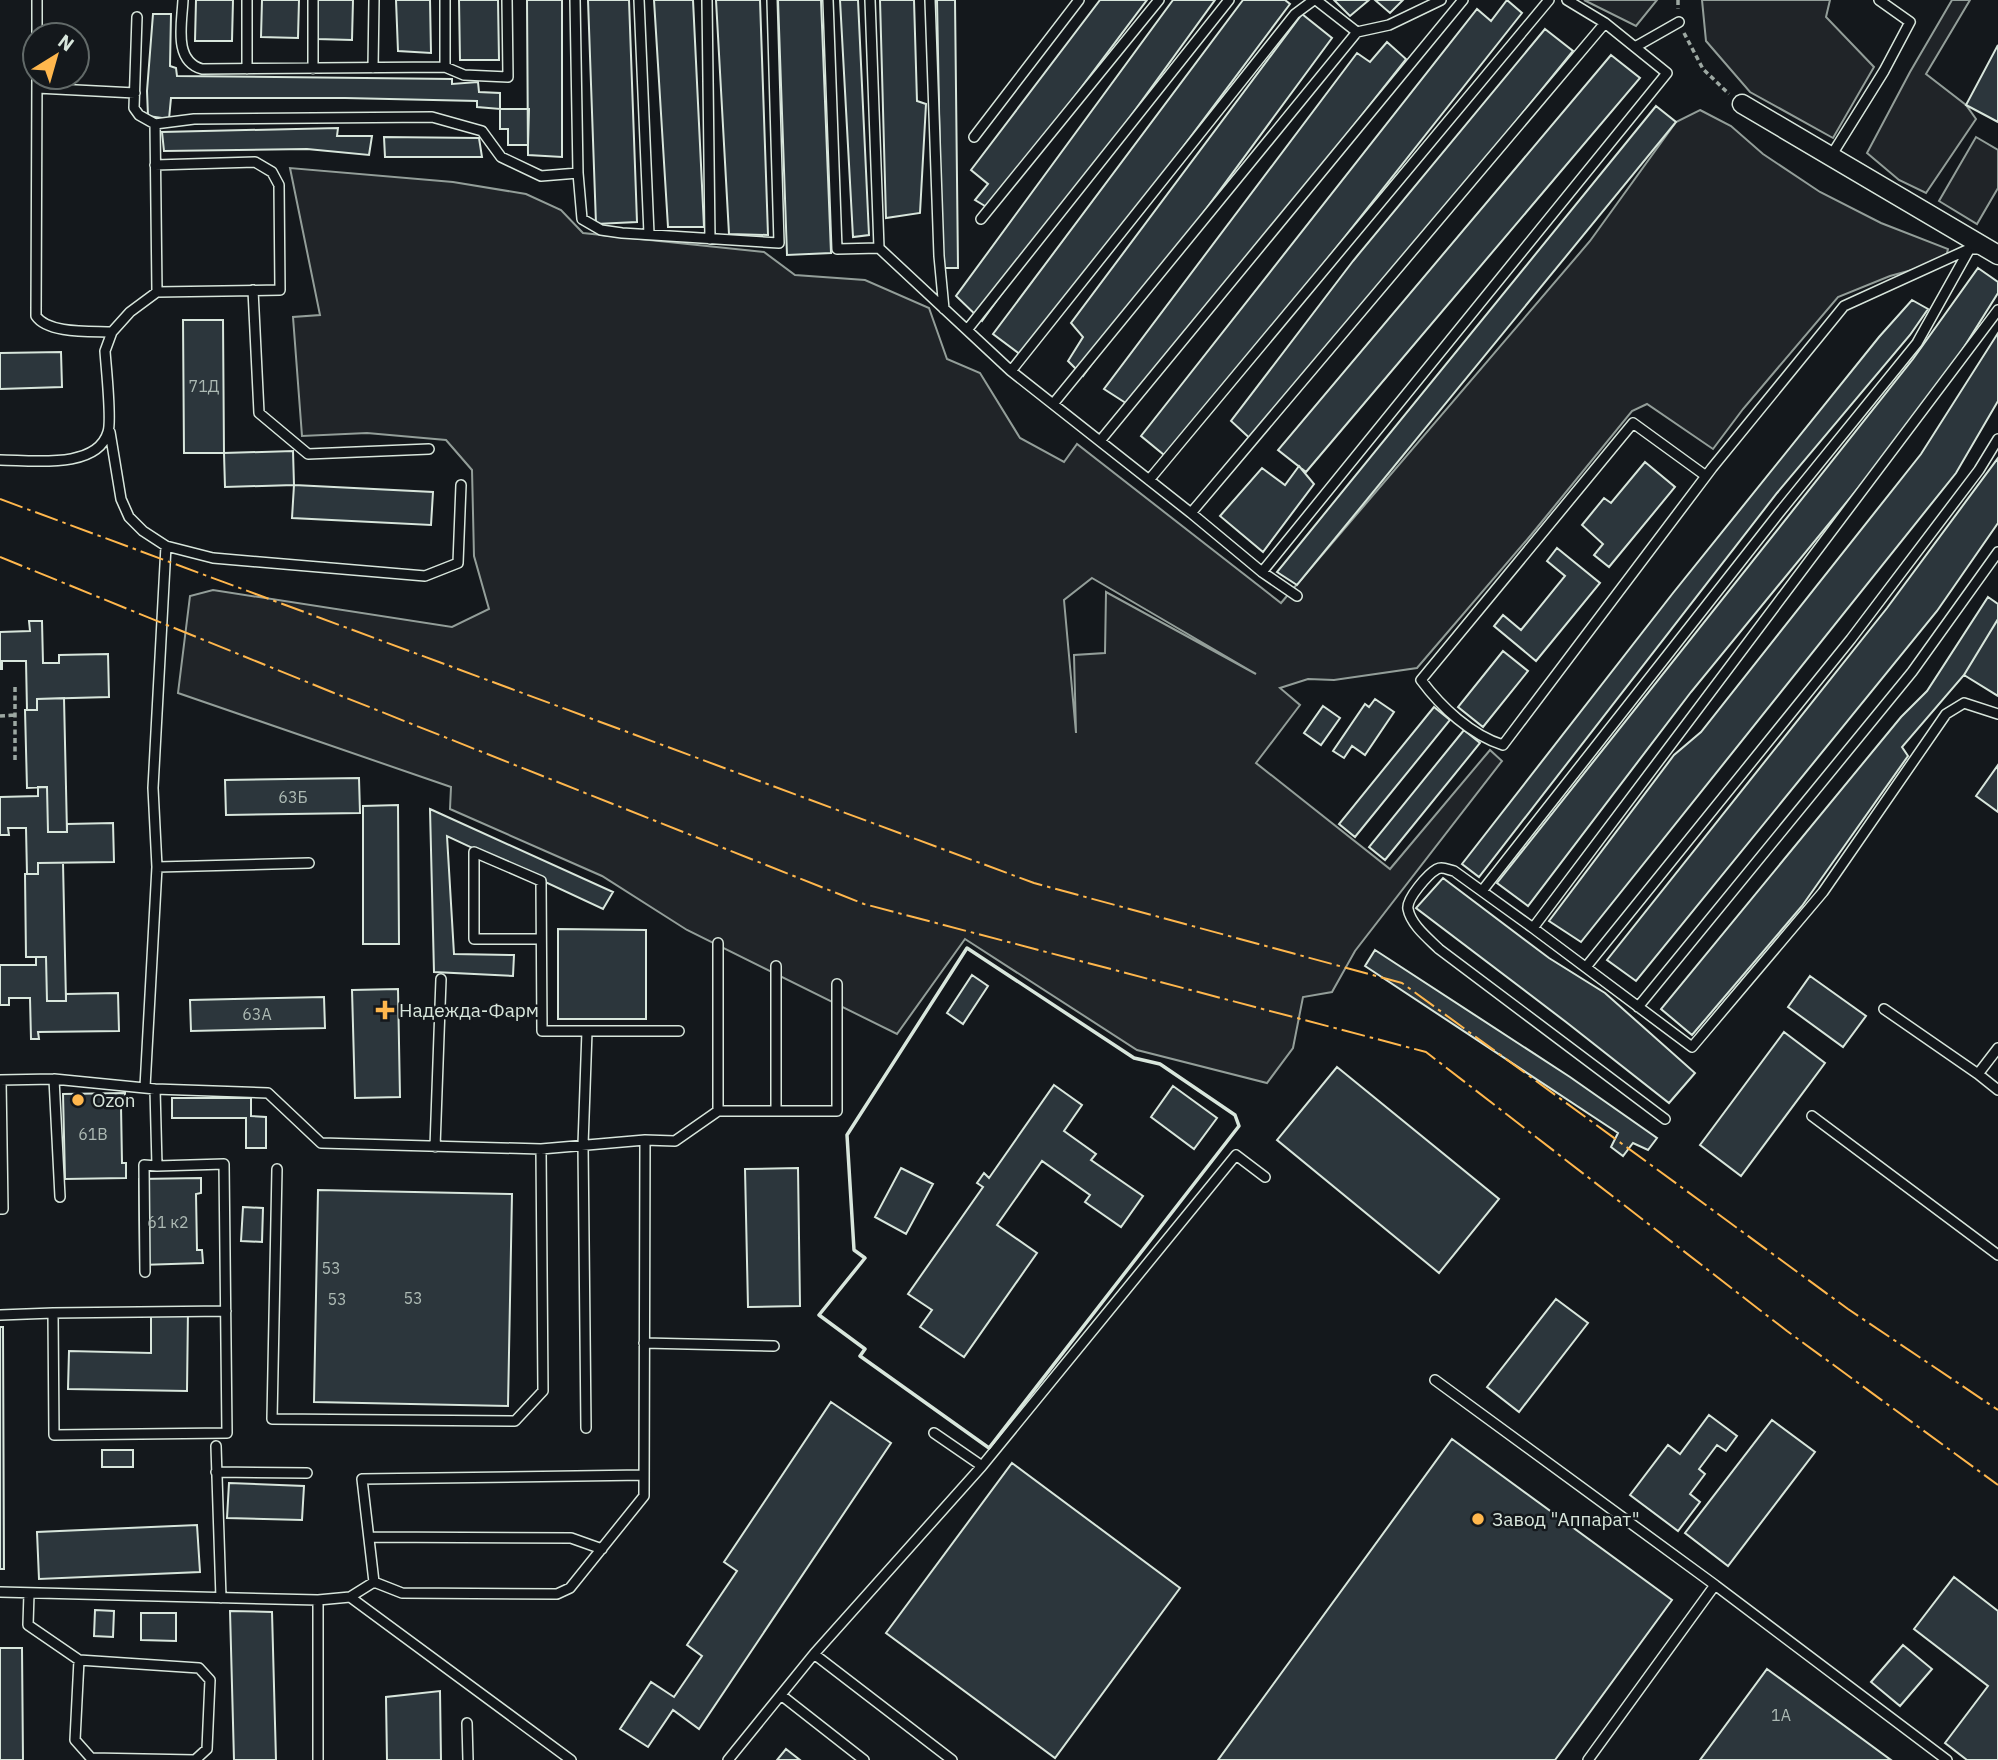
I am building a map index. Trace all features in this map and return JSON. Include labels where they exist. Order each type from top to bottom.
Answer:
[{"type":"street","points":[[1742,104],[1985,251]]},
{"type":"lane","points":[[37,0],[37,21]]},
{"type":"lane","points":[[183,0],[182,49],[192,65],[202,69],[445,67],[464,75],[508,77],[507,0]]},
{"type":"lane","points":[[247,0],[247,69]]},
{"type":"lane","points":[[313,0],[313,69]]},
{"type":"lane","points":[[373,68],[374,0]]},
{"type":"lane","points":[[445,0],[445,67]]},
{"type":"lane","points":[[575,0],[578,173],[582,219],[601,230],[779,243],[772,0]]},
{"type":"lane","points":[[639,0],[649,234]]},
{"type":"lane","points":[[707,0],[710,239]]},
{"type":"lane","points":[[828,0],[837,249],[879,248],[1011,371],[1262,572],[1297,596]]},
{"type":"lane","points":[[870,0],[879,248]]},
{"type":"lane","points":[[930,0],[939,256],[944,309]]},
{"type":"lane","points":[[974,137],[1079,0]]},
{"type":"lane","points":[[982,219],[1159,0]]},
{"type":"lane","points":[[967,330],[1229,0]]},
{"type":"lane","points":[[1011,371],[1295,14],[1315,0],[1357,32]]},
{"type":"lane","points":[[1053,404],[1357,32],[1389,24],[1441,0]]},
{"type":"lane","points":[[1100,441],[1463,0]]},
{"type":"lane","points":[[1149,480],[1549,0]]},
{"type":"lane","points":[[1262,572],[1667,74],[1605,23],[1567,0]]},
{"type":"lane","points":[[1831,156],[1884,71],[1910,22],[1879,0]]},
{"type":"lane","points":[[137,17],[134,108],[139,115],[155,124],[194,119],[432,117],[482,131],[500,157],[541,176],[578,173]]},
{"type":"lane","points":[[1635,47],[1679,22]]},
{"type":"lane","points":[[1191,513],[1605,23]]},
{"type":"lane","points":[[37,91],[36,316],[42,324],[52,328],[112,332]]},
{"type":"lane","points":[[91,91],[135,93]]},
{"type":"lane","points":[[155,124],[157,292]]},
{"type":"lane","points":[[155,165],[255,162],[276,177],[279,185],[280,290],[157,292],[130,312],[112,332],[105,351],[109,430],[121,499],[129,517],[143,531],[166,546],[213,558],[425,576],[458,563],[461,485]]},
{"type":"lane","points":[[1706,476],[1633,423],[1421,680],[1434,698],[1485,739],[1503,744],[1706,476],[1844,306],[1985,251]]},
{"type":"lane","points":[[1482,891],[1779,513],[1917,343],[1985,251]]},
{"type":"lane","points":[[253,290],[259,413],[308,454],[429,449]]},
{"type":"lane","points":[[1533,928],[1998,310]]},
{"type":"lane","points":[[0,460],[70,460],[98,449],[109,430]]},
{"type":"lane","points":[[1586,967],[1851,639],[1979,470],[1998,439]]},
{"type":"lane","points":[[157,1166],[150,1088],[157,867],[153,788],[166,546]]},
{"type":"lane","points":[[1638,1007],[1912,671],[1998,552]]},
{"type":"lane","points":[[1665,1119],[1440,949],[1411,918],[1408,910],[1410,896],[1436,869],[1443,868],[1454,872],[1692,1047],[1823,892],[1946,714],[1964,703],[1998,714]]},
{"type":"lane","points":[[541,939],[474,939],[474,852],[541,881],[542,1031],[678,1031]]},
{"type":"lane","points":[[157,867],[309,863]]},
{"type":"lane","points":[[718,943],[718,1111]]},
{"type":"lane","points":[[776,966],[776,1111]]},
{"type":"lane","points":[[435,1147],[441,979]]},
{"type":"lane","points":[[0,1209],[3,1209],[0,1080],[54,1079],[150,1088],[268,1093],[321,1143],[541,1149],[645,1140],[675,1141],[718,1111],[836,1111],[837,984]]},
{"type":"lane","points":[[1884,1009],[1998,1090]]},
{"type":"lane","points":[[586,1428],[583,1145],[587,1031]]},
{"type":"lane","points":[[1978,1074],[1998,1048]]},
{"type":"lane","points":[[54,1079],[60,1197]]},
{"type":"lane","points":[[1812,1116],[1998,1255]]},
{"type":"lane","points":[[374,1582],[402,1593],[557,1594],[570,1588],[644,1496],[645,1140]]},
{"type":"lane","points":[[277,1169],[272,1419],[515,1421],[542,1391],[541,1149]]},
{"type":"lane","points":[[728,1760],[814,1654],[982,1466],[1236,1155],[1265,1177]]},
{"type":"lane","points":[[53,1312],[54,1435],[227,1433],[224,1164],[144,1165],[145,1272]]},
{"type":"lane","points":[[0,1315],[226,1311]]},
{"type":"lane","points":[[644,1343],[774,1346]]},
{"type":"lane","points":[[1435,1380],[1715,1585],[1947,1760]]},
{"type":"lane","points":[[934,1433],[982,1466]]},
{"type":"lane","points":[[216,1446],[221,1598]]},
{"type":"lane","points":[[216,1472],[307,1473]]},
{"type":"lane","points":[[374,1582],[362,1479],[644,1475]]},
{"type":"lane","points":[[369,1537],[571,1538],[602,1549]]},
{"type":"lane","points":[[0,1592],[318,1600],[350,1597],[374,1582]]},
{"type":"lane","points":[[1588,1760],[1715,1585]]},
{"type":"lane","points":[[29,1593],[27,1625],[79,1660],[199,1668],[210,1680],[207,1749],[195,1760],[90,1758],[75,1740],[79,1660]]},
{"type":"lane","points":[[350,1597],[571,1760]]},
{"type":"lane","points":[[318,1600],[318,1760]]},
{"type":"lane","points":[[814,1654],[952,1760]]},
{"type":"lane","points":[[780,1695],[864,1760]]},
{"type":"lane","points":[[467,1723],[468,1760]]},
{"type":"path","points":[[1678,0],[1679,22],[1703,69],[1742,104]]},
{"type":"path","points":[[15,686],[15,760]]},
{"type":"path","points":[[0,716],[15,715]]},
{"type":"shaded area","points":[[1584,0],[1657,0],[1636,26]]},
{"type":"shaded area","points":[[1702,0],[1830,0],[1826,17],[1874,67],[1833,138],[1750,92],[1706,41]]},
{"type":"shaded area","points":[[1952,0],[1970,0],[1926,74],[1966,105],[1976,119],[1926,193],[1899,180],[1867,153]]},
{"type":"shaded area","points":[[1700,110],[1731,126],[1763,154],[1820,192],[1881,223],[1948,249],[1945,261],[1890,276],[1838,297],[1743,409],[1713,449],[1647,404],[1632,411],[1417,668],[1334,680],[1308,679],[1280,688],[1300,705],[1256,763],[1390,869],[1490,750],[1502,761],[1355,951],[1332,992],[1303,997],[1293,1048],[1267,1083],[1137,1050],[965,939],[897,1034],[687,930],[602,876],[450,809],[451,787],[178,693],[190,596],[213,590],[452,627],[489,609],[474,556],[472,470],[446,440],[367,433],[302,436],[293,317],[320,315],[290,168],[453,182],[526,194],[561,210],[583,233],[764,252],[795,275],[865,280],[929,308],[947,359],[980,373],[1020,438],[1064,462],[1077,444],[1281,603],[1590,241],[1676,122]],"holes":[[[1092,578],[1256,674],[1106,592],[1105,653],[1074,655],[1076,733],[1064,600]]]},
{"type":"shaded area","points":[[1976,137],[1998,150],[1998,188],[1977,224],[1939,201]]},
{"type":"building","points":[[196,0],[233,0],[232,41],[195,41]]},
{"type":"building","points":[[262,0],[299,0],[298,38],[261,37]]},
{"type":"building","points":[[318,0],[353,0],[352,40],[317,39]]},
{"type":"building","points":[[396,0],[430,0],[431,53],[398,51]]},
{"type":"building","points":[[459,0],[498,0],[499,60],[460,60]]},
{"type":"building","points":[[527,0],[562,0],[562,157],[528,155]]},
{"type":"building","points":[[588,0],[629,0],[637,222],[596,224]]},
{"type":"building","points":[[654,0],[693,0],[704,227],[668,227]]},
{"type":"building","points":[[716,0],[760,0],[768,235],[729,234]]},
{"type":"building","points":[[778,0],[821,0],[831,253],[787,255]]},
{"type":"building","points":[[840,0],[858,0],[869,235],[853,237]]},
{"type":"building","points":[[880,0],[914,0],[917,101],[926,104],[920,213],[886,218]]},
{"type":"building","points":[[937,0],[955,0],[958,268],[942,268]]},
{"type":"building","points":[[1100,0],[1147,0],[990,209],[975,200],[988,184],[971,170]]},
{"type":"building","points":[[1173,0],[1215,0],[982,321],[956,296]]},
{"type":"building","points":[[1243,0],[1285,0],[1290,4],[1025,358],[993,334]]},
{"type":"building","points":[[1334,0],[1369,0],[1350,16]]},
{"type":"building","points":[[1375,0],[1403,0],[1390,13]]},
{"type":"building","points":[[1507,0],[1522,13],[1169,459],[1141,436],[1477,9],[1491,21]]},
{"type":"building","points":[[153,14],[171,14],[170,66],[176,68],[177,76],[452,79],[452,84],[478,82],[479,92],[500,93],[500,109],[477,107],[477,101],[171,98],[169,119],[148,116],[147,91]]},
{"type":"building","points":[[1302,14],[1332,38],[1083,376],[1068,361],[1083,337],[1071,323]]},
{"type":"building","points":[[1545,29],[1573,51],[1255,443],[1231,421],[1353,261]]},
{"type":"building","points":[[1387,42],[1406,59],[1132,407],[1104,389],[1357,53],[1370,62]]},
{"type":"building","points":[[1998,45],[1998,122],[1966,105]]},
{"type":"building","points":[[1611,55],[1640,78],[1306,472],[1278,450]]},
{"type":"building","points":[[1656,106],[1676,122],[1297,585],[1277,572]]},
{"type":"building","points":[[500,109],[529,109],[528,145],[508,145],[508,129],[500,129]]},
{"type":"building","points":[[338,128],[337,136],[372,136],[369,155],[307,149],[164,151],[162,132]]},
{"type":"building","points":[[384,137],[479,138],[482,157],[385,157]]},
{"type":"building","points":[[1978,268],[1998,282],[1998,293],[1932,398],[1691,692],[1528,906],[1497,883],[1913,359]]},
{"type":"building","points":[[1912,300],[1928,309],[1910,335],[1777,493],[1479,877],[1462,864],[1673,593],[1879,337]]},
{"type":"building","points":[[183,320],[223,320],[224,453],[184,453]]},
{"type":"building","points":[[1998,333],[1998,401],[1956,473],[1581,942],[1549,921],[1674,755],[1701,732],[1921,454]]},
{"type":"building","points":[[61,352],[62,387],[0,389],[0,353]]},
{"type":"building","points":[[293,451],[294,485],[225,487],[224,453]]},
{"type":"building","points":[[1998,458],[1998,523],[1937,611],[1636,981],[1607,960],[1887,608]]},
{"type":"building","points":[[1645,462],[1675,487],[1609,567],[1594,555],[1603,544],[1582,525],[1604,498],[1611,503]]},
{"type":"building","points":[[1299,466],[1314,484],[1263,552],[1220,516],[1262,468],[1285,485]]},
{"type":"building","points":[[294,485],[433,492],[431,525],[292,518]]},
{"type":"building","points":[[1557,548],[1600,583],[1536,661],[1494,626],[1503,615],[1521,630],[1565,576],[1547,561]]},
{"type":"building","points":[[1988,597],[1998,604],[1998,619],[1964,675],[1902,747],[1908,756],[1802,906],[1692,1035],[1661,1009],[1901,717],[1927,691]]},
{"type":"building","points":[[1998,619],[1998,696],[1964,675]]},
{"type":"building","points":[[29,621],[42,621],[43,663],[59,663],[59,655],[108,654],[109,697],[37,699],[37,710],[27,710],[26,661],[2,661],[0,669],[0,632],[30,631]]},
{"type":"building","points":[[1503,651],[1528,671],[1483,727],[1458,707]]},
{"type":"building","points":[[64,698],[67,832],[48,832],[47,787],[27,788],[25,710],[37,710],[37,699]]},
{"type":"building","points":[[1375,699],[1394,712],[1365,755],[1352,746],[1344,758],[1333,751],[1365,704],[1369,707]]},
{"type":"building","points":[[1323,706],[1340,718],[1321,745],[1304,733]]},
{"type":"building","points":[[1434,707],[1450,720],[1355,837],[1339,824]]},
{"type":"building","points":[[1464,730],[1480,743],[1385,860],[1369,847]]},
{"type":"building","points":[[1998,765],[1998,812],[1976,796]]},
{"type":"building","points":[[359,778],[360,813],[226,815],[225,780]]},
{"type":"building","points":[[38,787],[47,787],[48,832],[67,832],[67,824],[113,823],[114,862],[38,863],[38,874],[27,874],[26,828],[8,828],[9,835],[0,835],[0,797],[38,796]]},
{"type":"building","points":[[398,805],[399,944],[363,944],[363,806]]},
{"type":"building","points":[[430,809],[613,892],[603,909],[447,836],[454,954],[514,955],[513,976],[434,972]]},
{"type":"building","points":[[38,863],[63,863],[66,1001],[47,1001],[46,957],[26,957],[25,874],[38,874]]},
{"type":"building","points":[[1443,878],[1549,958],[1605,993],[1695,1073],[1669,1103],[1416,908]]},
{"type":"building","points":[[558,929],[646,930],[646,1019],[558,1019]]},
{"type":"building","points":[[1375,950],[1570,1077],[1657,1138],[1648,1150],[1633,1143],[1623,1156],[1611,1147],[1618,1133],[1365,966]]},
{"type":"building","points":[[36,957],[46,957],[47,1001],[66,1001],[66,994],[118,993],[119,1031],[38,1032],[39,1039],[31,1039],[30,998],[9,998],[9,1005],[0,1005],[0,965],[36,965]]},
{"type":"building","points":[[972,975],[988,986],[963,1024],[947,1013]]},
{"type":"building","points":[[1810,976],[1866,1016],[1843,1047],[1788,1007]]},
{"type":"building","points":[[398,989],[400,1097],[355,1098],[352,990]]},
{"type":"building","points":[[324,997],[325,1028],[191,1031],[190,1000]]},
{"type":"building","points":[[1784,1032],[1825,1063],[1741,1176],[1700,1145]]},
{"type":"building","points":[[1337,1067],[1499,1199],[1439,1273],[1277,1140]]},
{"type":"building","points":[[1054,1085],[1082,1105],[1064,1131],[1096,1154],[1091,1160],[1143,1196],[1121,1227],[1085,1202],[1090,1195],[1042,1161],[997,1225],[1037,1253],[964,1357],[920,1327],[932,1310],[908,1294],[983,1187],[977,1183],[984,1173],[989,1178]]},
{"type":"building","points":[[1173,1086],[1217,1118],[1194,1149],[1151,1117]]},
{"type":"building","points":[[125,1093],[125,1106],[121,1106],[122,1163],[126,1163],[126,1178],[65,1179],[63,1094]]},
{"type":"building","points":[[172,1098],[251,1098],[251,1116],[266,1117],[266,1148],[246,1148],[246,1118],[172,1118]]},
{"type":"building","points":[[798,1168],[800,1306],[748,1307],[745,1169]]},
{"type":"building","points":[[901,1168],[933,1184],[906,1234],[875,1217]]},
{"type":"building","points":[[201,1178],[201,1193],[196,1194],[197,1250],[202,1250],[203,1263],[140,1265],[139,1179]]},
{"type":"building","points":[[318,1190],[512,1194],[508,1406],[314,1402]]},
{"type":"building","points":[[243,1207],[263,1208],[262,1242],[241,1241]]},
{"type":"building","points":[[1556,1299],[1588,1323],[1519,1412],[1487,1387]]},
{"type":"building","points":[[151,1308],[188,1309],[187,1391],[68,1389],[69,1351],[151,1353]]},
{"type":"building","points":[[0,1327],[3,1327],[4,1569],[0,1569]]},
{"type":"building","points":[[831,1402],[891,1443],[699,1729],[673,1710],[648,1747],[620,1729],[651,1682],[674,1697],[702,1656],[687,1645],[737,1571],[724,1562]]},
{"type":"building","points":[[1709,1415],[1737,1436],[1726,1451],[1717,1445],[1699,1469],[1705,1474],[1690,1494],[1700,1502],[1678,1531],[1630,1495],[1668,1445],[1680,1454]]},
{"type":"building","points":[[1772,1420],[1815,1452],[1728,1566],[1685,1533]]},
{"type":"building","name":"Завод \"Аппарат\"","points":[[1452,1439],[1672,1600],[1555,1760],[1218,1760]]},
{"type":"building","points":[[102,1450],[133,1450],[133,1467],[102,1467]]},
{"type":"building","points":[[1012,1463],[1180,1588],[1055,1758],[886,1633]]},
{"type":"building","points":[[229,1483],[304,1486],[302,1520],[227,1518]]},
{"type":"building","points":[[197,1525],[200,1572],[39,1579],[37,1532]]},
{"type":"building","points":[[1954,1577],[1998,1611],[1998,1760],[1967,1760],[1945,1743],[1988,1686],[1914,1629]]},
{"type":"building","points":[[95,1610],[114,1611],[113,1637],[94,1636]]},
{"type":"building","points":[[230,1611],[272,1612],[276,1760],[234,1760]]},
{"type":"building","points":[[141,1613],[176,1613],[176,1641],[141,1640]]},
{"type":"building","points":[[1903,1645],[1932,1669],[1900,1706],[1871,1682]]},
{"type":"building","points":[[0,1648],[22,1648],[23,1760],[0,1760]]},
{"type":"building","points":[[1767,1669],[1891,1760],[1700,1760]]},
{"type":"building","points":[[440,1691],[441,1760],[387,1760],[386,1697]]},
{"type":"building","points":[[786,1749],[800,1760],[777,1760]]},
{"type":"wall","points":[[967,948],[1134,1058],[1160,1064],[1235,1115],[1239,1126],[989,1448],[860,1356],[865,1349],[819,1315],[865,1258],[854,1250],[847,1135],[967,948]]},
{"type":"power","points":[[0,499],[1034,883],[1402,983],[1848,1309],[1998,1410]]},
{"type":"power","points":[[0,557],[864,904],[1426,1052],[1787,1331],[1998,1485]]},
{"type":"place","name":"Надежда-Фарм","points":[[385,1010]]},
{"type":"place","name":"Ozon","points":[[78,1100]]},
{"type":"place","name":"Завод \"Аппарат\"","points":[[1478,1519]]}]
